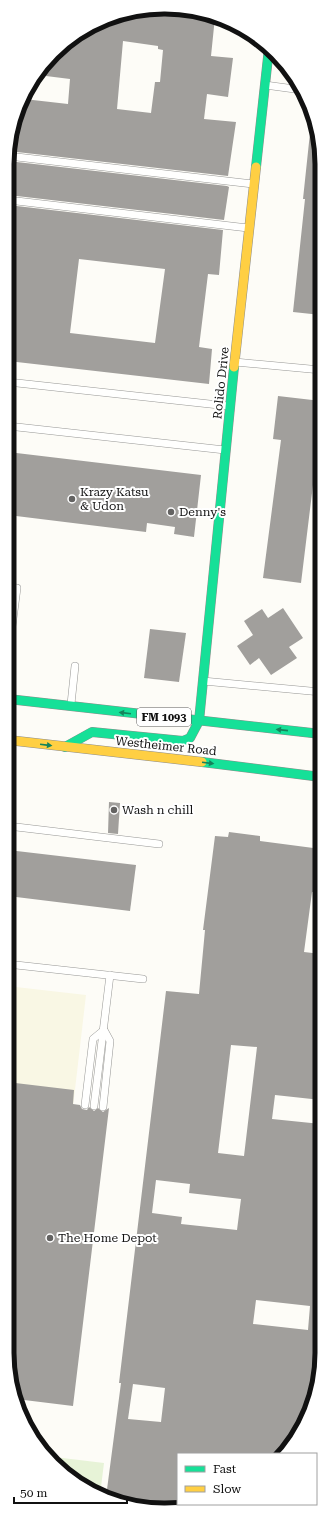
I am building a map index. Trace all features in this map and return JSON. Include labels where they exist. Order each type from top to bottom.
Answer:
[{"type":"main road","name":"Rolido Drive","points":[[199,721],[225,450],[231,407],[250,228],[253,184],[268,55]]},
{"type":"main road","name":"FM 1093","points":[[14,699],[315,733]]},
{"type":"main road","points":[[66,747],[92,732],[184,741],[190,738],[199,721]]},
{"type":"main road","name":"Westheimer Road","points":[[14,741],[315,776]]},
{"type":"lane","points":[[265,86],[295,89]]},
{"type":"lane","points":[[14,157],[253,184]]},
{"type":"lane","points":[[14,201],[250,228]]},
{"type":"lane","points":[[235,362],[315,369]]},
{"type":"lane","points":[[14,383],[231,407]]},
{"type":"lane","points":[[14,427],[225,450]]},
{"type":"lane","points":[[14,588],[17,588],[14,611]]},
{"type":"lane","points":[[71,706],[75,666]]},
{"type":"lane","points":[[203,681],[315,691]]},
{"type":"lane","points":[[14,827],[159,844]]},
{"type":"lane","points":[[14,965],[143,979]]},
{"type":"lane","points":[[94,1106],[110,975]]},
{"type":"lane","points":[[85,1105],[93,1039],[104,1030]]},
{"type":"lane","points":[[103,1107],[110,1041],[104,1030]]},
{"type":"shaded area","points":[[14,987],[86,995],[71,1124],[14,1118]]},
{"type":"green space","points":[[56,1457],[104,1463],[101,1489],[81,1478]]},
{"type":"building","points":[[155,14],[184,15],[214,22],[211,56],[233,58],[228,97],[207,94],[204,119],[236,122],[228,176],[14,152],[19,126],[29,100],[68,104],[70,79],[43,76],[65,51],[89,34],[107,25],[126,19]],"holes":[[[123,41],[158,46],[158,49],[163,50],[160,82],[155,82],[151,113],[117,109]]]},
{"type":"building","points":[[310,128],[315,155],[315,314],[293,312],[305,199],[303,199]]},
{"type":"building","points":[[14,162],[227,186],[229,187],[224,220],[14,196]]},
{"type":"building","points":[[14,206],[223,230],[219,275],[208,274],[199,347],[212,349],[209,384],[14,362]],"holes":[[[79,259],[165,269],[155,343],[70,333]]]},
{"type":"building","points":[[278,396],[315,400],[315,469],[301,583],[263,578],[281,440],[273,439]]},
{"type":"building","points":[[14,453],[201,475],[194,537],[174,534],[175,527],[147,523],[146,532],[14,516]]},
{"type":"building","points":[[283,608],[303,638],[289,647],[297,658],[271,675],[259,658],[250,665],[237,646],[253,635],[244,621],[262,609],[268,618]]},
{"type":"building","points":[[150,629],[186,633],[179,682],[144,678]]},
{"type":"building","points":[[109,802],[120,803],[118,834],[108,833]]},
{"type":"building","points":[[229,832],[260,836],[260,841],[315,848],[315,892],[312,892],[304,952],[315,953],[315,1099],[275,1095],[272,1119],[315,1123],[315,1362],[310,1391],[304,1410],[290,1436],[277,1453],[177,1453],[177,1503],[155,1503],[126,1498],[107,1492],[121,1383],[119,1383],[166,991],[199,994],[205,930],[203,930],[215,836],[228,837]],"holes":[[[231,1045],[257,1047],[244,1156],[218,1153]],[[156,1180],[190,1184],[189,1193],[241,1199],[237,1230],[181,1224],[182,1217],[152,1213]],[[256,1300],[310,1306],[308,1330],[253,1324]],[[133,1384],[165,1388],[161,1422],[128,1419]]]},
{"type":"building","points":[[14,851],[136,865],[130,911],[14,897]]},
{"type":"building","name":"The Home Depot","points":[[14,1083],[74,1090],[73,1104],[80,1105],[82,1109],[87,1110],[89,1107],[94,1111],[98,1108],[103,1112],[109,1108],[73,1406],[22,1400],[15,1372]]},
{"type":"traffic: fast","points":[[256,167],[268,55]]},
{"type":"traffic: fast","points":[[199,721],[234,367]]},
{"type":"traffic: fast","points":[[14,700],[315,733]]},
{"type":"traffic: fast","points":[[65,747],[92,732],[183,741],[190,738],[199,721]]},
{"type":"traffic: fast","points":[[202,762],[315,776]]},
{"type":"traffic: slow","points":[[234,367],[256,167]]},
{"type":"traffic: slow","points":[[14,741],[202,762]]},
{"type":"place","name":"Krazy Katsu & Udon","points":[[72,499]]},
{"type":"place","name":"Denny's","points":[[171,512]]},
{"type":"place","name":"Wash n chill","points":[[114,810]]},
{"type":"place","name":"The Home Depot","points":[[50,1238]]}]
